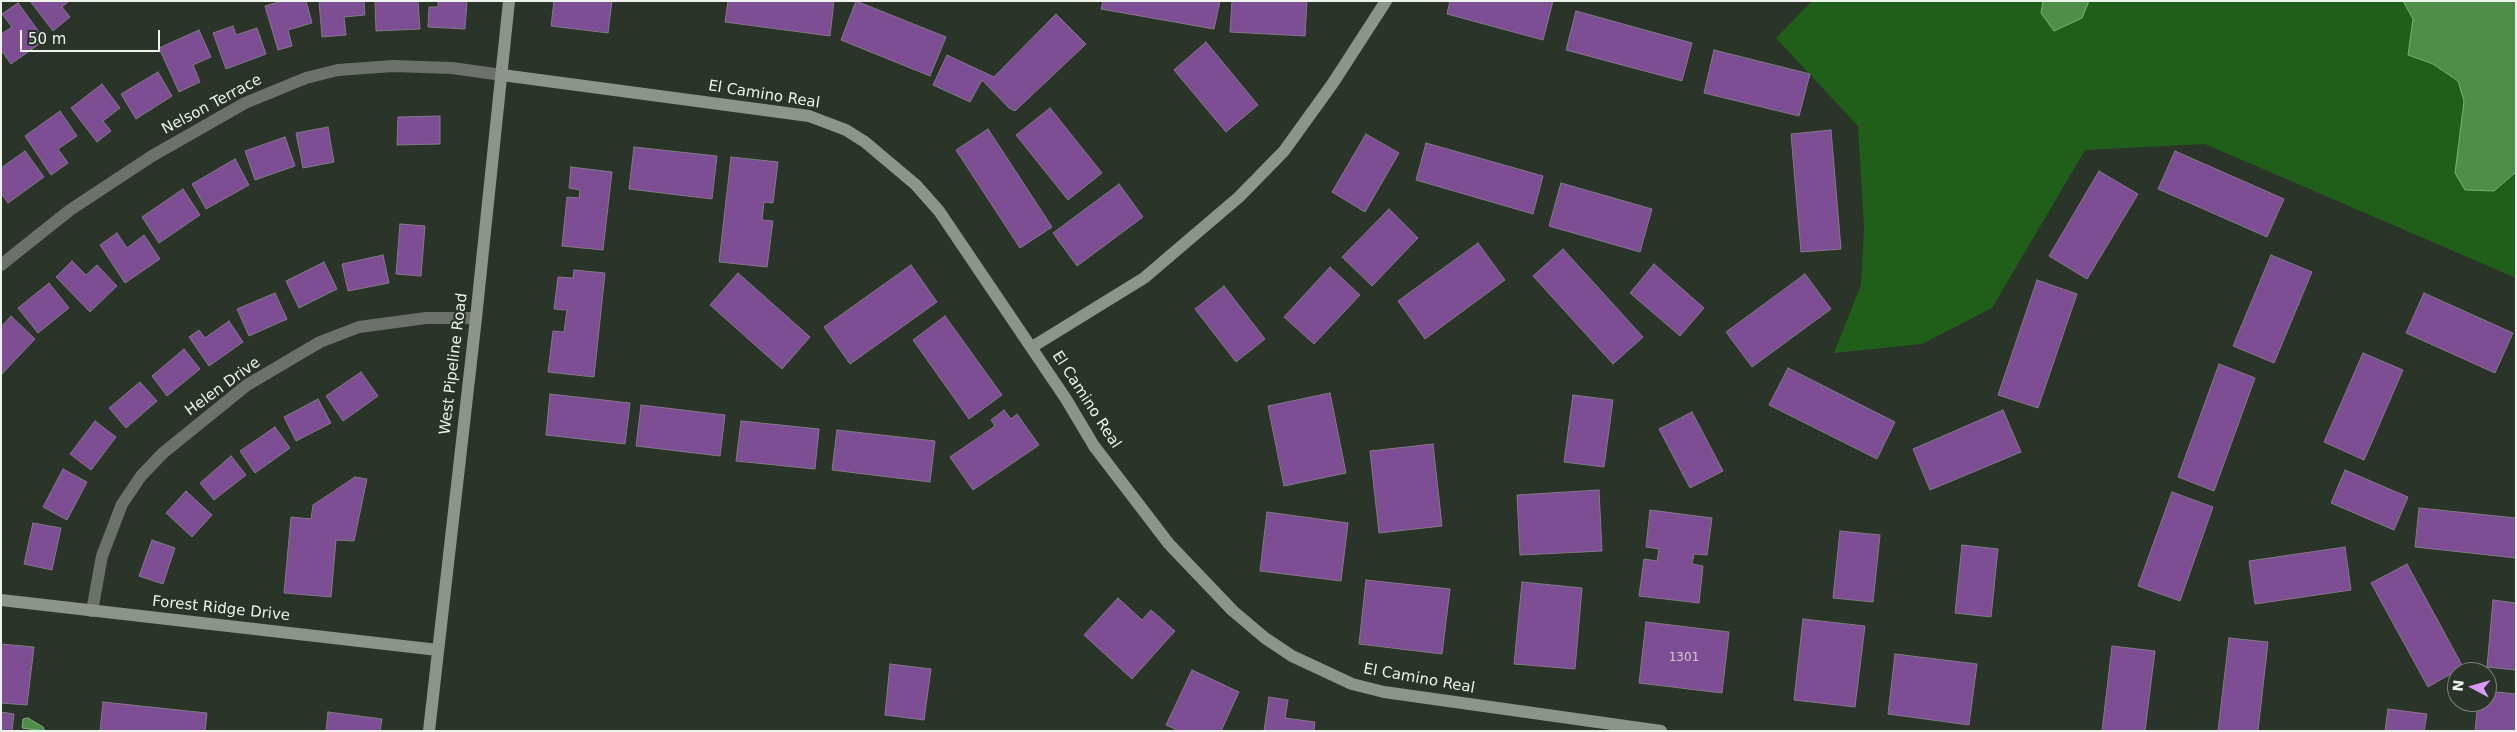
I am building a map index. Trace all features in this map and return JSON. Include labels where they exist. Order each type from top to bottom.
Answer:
[{"type":"street","name":"West Pipeline Road","points":[[429,731],[476,318],[509,1]]},
{"type":"street","points":[[1032,347],[1144,278],[1239,197],[1284,151],[1333,83],[1386,1]]},
{"type":"street","name":"Nelson Terrace","points":[[1,265],[70,210],[152,156],[244,103],[306,78],[338,70],[393,66],[452,68],[502,74]]},
{"type":"street","name":"El Camino Real","points":[[502,74],[809,116],[846,130],[865,142],[916,184],[939,210],[1032,347],[1094,446],[1170,544],[1233,611],[1264,638],[1292,656],[1352,684],[1384,692],[1661,731]]},
{"type":"street","name":"Helen Drive","points":[[92,611],[102,556],[122,504],[141,476],[163,453],[248,385],[320,342],[360,327],[426,318],[476,318]]},
{"type":"street","name":"Forest Ridge Drive","points":[[1,600],[438,650]]},
{"type":"shaded area","points":[[1812,1],[2516,1],[2516,278],[2205,144],[2085,150],[1992,308],[1922,344],[1834,353],[1861,285],[1864,228],[1858,126],[1776,38]]},
{"type":"shaded area","points":[[2043,1],[2089,1],[2082,18],[2054,31],[2041,13]]},
{"type":"shaded area","points":[[2403,1],[2516,1],[2516,172],[2494,191],[2465,190],[2455,173],[2464,101],[2458,81],[2433,64],[2408,55],[2413,19]]},
{"type":"shaded area","points":[[28,718],[43,727],[45,731],[22,728],[23,719]]},
{"type":"building","points":[[30,1],[69,1],[62,7],[70,17],[53,31]]},
{"type":"building","points":[[282,1],[306,1],[312,23],[288,30],[292,46],[278,50],[265,6]]},
{"type":"building","points":[[319,1],[364,1],[365,15],[344,17],[346,35],[322,37]]},
{"type":"building","points":[[375,1],[418,1],[420,29],[376,31]]},
{"type":"building","points":[[438,1],[467,1],[465,29],[428,27],[429,7],[438,7]]},
{"type":"building","points":[[554,1],[612,1],[608,33],[551,26]]},
{"type":"building","points":[[728,1],[834,1],[830,36],[725,22]]},
{"type":"building","points":[[856,1],[946,37],[930,76],[841,40]]},
{"type":"building","points":[[1103,1],[1220,1],[1214,29],[1101,9]]},
{"type":"building","points":[[1232,1],[1307,1],[1305,36],[1230,32]]},
{"type":"building","points":[[1450,1],[1553,1],[1543,40],[1447,14]]},
{"type":"building","points":[[18,3],[45,40],[11,64],[1,50],[1,34],[12,27],[2,14]]},
{"type":"building","points":[[1576,11],[1692,43],[1682,81],[1566,50]]},
{"type":"building","points":[[1056,14],[1086,44],[1015,111],[1009,108],[982,80],[970,102],[933,85],[947,55],[994,77]]},
{"type":"building","points":[[233,26],[236,35],[257,28],[266,54],[226,69],[213,33]]},
{"type":"building","points":[[199,30],[211,57],[193,65],[200,82],[179,92],[159,48]]},
{"type":"building","points":[[1206,42],[1258,105],[1226,132],[1174,70]]},
{"type":"building","points":[[1714,50],[1810,74],[1799,116],[1704,93]]},
{"type":"building","points":[[158,72],[172,96],[136,119],[121,94]]},
{"type":"building","points":[[102,84],[120,108],[103,121],[111,131],[97,142],[71,108]]},
{"type":"building","points":[[1050,108],[1102,173],[1068,200],[1016,135]]},
{"type":"building","points":[[60,111],[77,136],[58,149],[68,163],[51,175],[25,136]]},
{"type":"building","points":[[440,116],[440,144],[397,145],[398,117]]},
{"type":"building","points":[[328,127],[334,162],[303,168],[296,133]]},
{"type":"building","points":[[988,129],[1052,227],[1020,248],[956,150]]},
{"type":"building","points":[[1831,130],[1841,249],[1801,252],[1791,134]]},
{"type":"building","points":[[1366,134],[1399,153],[1365,212],[1332,192]]},
{"type":"building","points":[[285,137],[295,166],[255,180],[245,151]]},
{"type":"building","points":[[1426,143],[1543,176],[1533,214],[1416,180]]},
{"type":"building","points":[[634,147],[717,156],[712,199],[629,189]]},
{"type":"building","points":[[25,151],[44,177],[8,203],[1,193],[1,168]]},
{"type":"building","points":[[2175,151],[2284,199],[2267,237],[2158,189]]},
{"type":"building","points":[[731,157],[778,162],[773,203],[764,202],[762,220],[773,221],[767,267],[719,262]]},
{"type":"building","points":[[235,159],[249,185],[206,209],[192,184]]},
{"type":"building","points":[[571,167],[612,172],[603,250],[562,246],[567,197],[579,198],[580,190],[569,188]]},
{"type":"building","points":[[2099,171],[2138,194],[2087,279],[2049,256]]},
{"type":"building","points":[[1561,183],[1652,209],[1640,252],[1549,226]]},
{"type":"building","points":[[1119,184],[1143,217],[1077,266],[1053,233]]},
{"type":"building","points":[[183,189],[200,215],[159,243],[142,217]]},
{"type":"building","points":[[1389,209],[1418,238],[1372,286],[1342,257]]},
{"type":"building","points":[[400,224],[425,226],[421,276],[396,274]]},
{"type":"building","points":[[117,233],[127,248],[144,235],[160,259],[125,283],[100,245]]},
{"type":"building","points":[[1478,243],[1505,280],[1425,339],[1398,301]]},
{"type":"building","points":[[1563,249],[1643,337],[1613,364],[1533,276]]},
{"type":"building","points":[[383,255],[389,283],[348,291],[342,264]]},
{"type":"building","points":[[2271,255],[2312,272],[2274,363],[2233,346]]},
{"type":"building","points":[[72,261],[86,275],[97,265],[117,286],[90,312],[56,277]]},
{"type":"building","points":[[324,262],[337,289],[299,308],[286,281]]},
{"type":"building","points":[[1654,264],[1704,308],[1680,336],[1630,293]]},
{"type":"building","points":[[911,265],[937,302],[850,364],[824,327]]},
{"type":"building","points":[[1330,267],[1360,295],[1314,344],[1284,317]]},
{"type":"building","points":[[574,270],[605,273],[594,377],[548,372],[553,331],[564,332],[567,310],[554,309],[558,277],[573,278]]},
{"type":"building","points":[[738,273],[810,337],[782,369],[710,305]]},
{"type":"building","points":[[1805,274],[1831,309],[1752,367],[1726,332]]},
{"type":"building","points":[[2037,280],[2077,294],[2038,408],[1998,395]]},
{"type":"building","points":[[49,283],[69,308],[38,333],[18,308]]},
{"type":"building","points":[[1224,286],[1265,339],[1236,362],[1195,309]]},
{"type":"building","points":[[275,293],[287,319],[249,336],[237,309]]},
{"type":"building","points":[[2424,293],[2513,333],[2495,373],[2406,333]]},
{"type":"building","points":[[11,316],[35,339],[1,375],[1,327]]},
{"type":"building","points":[[945,316],[1002,395],[969,419],[913,340]]},
{"type":"building","points":[[229,321],[243,342],[209,366],[189,337],[199,330],[205,338]]},
{"type":"building","points":[[184,349],[200,369],[167,396],[152,376]]},
{"type":"building","points":[[2363,353],[2403,370],[2364,460],[2324,442]]},
{"type":"building","points":[[2219,364],[2255,378],[2214,491],[2178,477]]},
{"type":"building","points":[[1788,368],[1895,422],[1877,459],[1769,405]]},
{"type":"building","points":[[361,372],[378,396],[343,421],[326,396]]},
{"type":"building","points":[[140,382],[157,401],[126,428],[109,408]]},
{"type":"building","points":[[1330,393],[1346,473],[1284,486],[1268,406]]},
{"type":"building","points":[[550,394],[630,403],[625,444],[546,435]]},
{"type":"building","points":[[1573,395],[1613,400],[1604,467],[1564,462]]},
{"type":"building","points":[[318,399],[331,423],[296,441],[284,417]]},
{"type":"building","points":[[641,405],[725,415],[720,456],[636,446]]},
{"type":"building","points":[[1004,410],[1011,419],[1017,414],[1039,445],[973,490],[950,457],[995,426],[991,420]]},
{"type":"building","points":[[2003,410],[2021,452],[1930,490],[1913,449]]},
{"type":"building","points":[[1692,412],[1723,471],[1690,488],[1659,429]]},
{"type":"building","points":[[95,421],[116,437],[91,470],[70,454]]},
{"type":"building","points":[[741,421],[819,429],[815,469],[736,461]]},
{"type":"building","points":[[275,427],[290,448],[255,473],[240,451]]},
{"type":"building","points":[[837,430],[935,441],[930,482],[832,470]]},
{"type":"building","points":[[1433,444],[1442,526],[1379,533],[1370,451]]},
{"type":"building","points":[[231,456],[246,475],[214,500],[200,483]]},
{"type":"building","points":[[63,469],[87,482],[67,520],[43,507]]},
{"type":"building","points":[[2345,470],[2408,497],[2394,530],[2331,503]]},
{"type":"building","points":[[355,477],[367,479],[354,541],[336,540],[331,597],[284,593],[291,517],[311,519],[313,505]]},
{"type":"building","points":[[1599,490],[1602,551],[1520,555],[1517,495]]},
{"type":"building","points":[[186,491],[212,515],[192,537],[166,513]]},
{"type":"building","points":[[2172,492],[2213,507],[2180,601],[2138,586]]},
{"type":"building","points":[[2419,508],[2516,518],[2516,558],[2415,547]]},
{"type":"building","points":[[1650,510],[1712,518],[1707,555],[1694,554],[1692,564],[1703,566],[1699,603],[1639,596],[1644,559],[1657,561],[1659,549],[1646,547]]},
{"type":"building","points":[[1267,512],[1348,523],[1341,581],[1260,571]]},
{"type":"building","points":[[33,523],[61,528],[52,570],[24,564]]},
{"type":"building","points":[[1840,531],[1880,535],[1873,602],[1833,598]]},
{"type":"building","points":[[152,540],[175,548],[163,584],[139,576]]},
{"type":"building","points":[[1962,545],[1998,549],[1991,617],[1955,613]]},
{"type":"building","points":[[2345,547],[2351,590],[2255,604],[2249,561]]},
{"type":"building","points":[[2407,564],[2460,662],[2447,662],[2447,676],[2428,687],[2371,583]]},
{"type":"building","points":[[1366,580],[1450,589],[1442,654],[1359,644]]},
{"type":"building","points":[[1522,582],[1582,588],[1575,669],[1514,664]]},
{"type":"building","points":[[1118,598],[1142,620],[1151,610],[1175,631],[1132,679],[1084,635]]},
{"type":"building","points":[[2493,600],[2516,603],[2516,670],[2497,668],[2497,662],[2487,662]]},
{"type":"building","points":[[1803,619],[1865,626],[1855,707],[1794,700]]},
{"type":"building","points":[[1646,622],[1729,632],[1722,693],[1639,683]]},
{"type":"building","points":[[2229,638],[2268,642],[2258,731],[2218,731]]},
{"type":"building","points":[[1,644],[34,647],[27,705],[1,703]]},
{"type":"building","points":[[2112,646],[2155,651],[2145,731],[2102,731]]},
{"type":"building","points":[[1895,654],[1977,664],[1969,725],[1888,714]]},
{"type":"building","points":[[890,664],[931,669],[924,720],[885,715]]},
{"type":"building","points":[[1192,670],[1239,692],[1221,731],[1179,731],[1166,725]]},
{"type":"building","points":[[2497,692],[2516,694],[2516,731],[2475,731],[2477,712],[2497,712]]},
{"type":"building","points":[[1269,697],[1288,700],[1285,718],[1315,722],[1314,731],[1264,731]]},
{"type":"building","points":[[103,702],[207,713],[205,731],[100,731]]},
{"type":"building","points":[[2388,709],[2427,714],[2424,731],[2385,731]]},
{"type":"building","points":[[1,712],[14,714],[12,731],[1,731]]},
{"type":"building","points":[[328,712],[382,719],[380,731],[326,731]]}]
